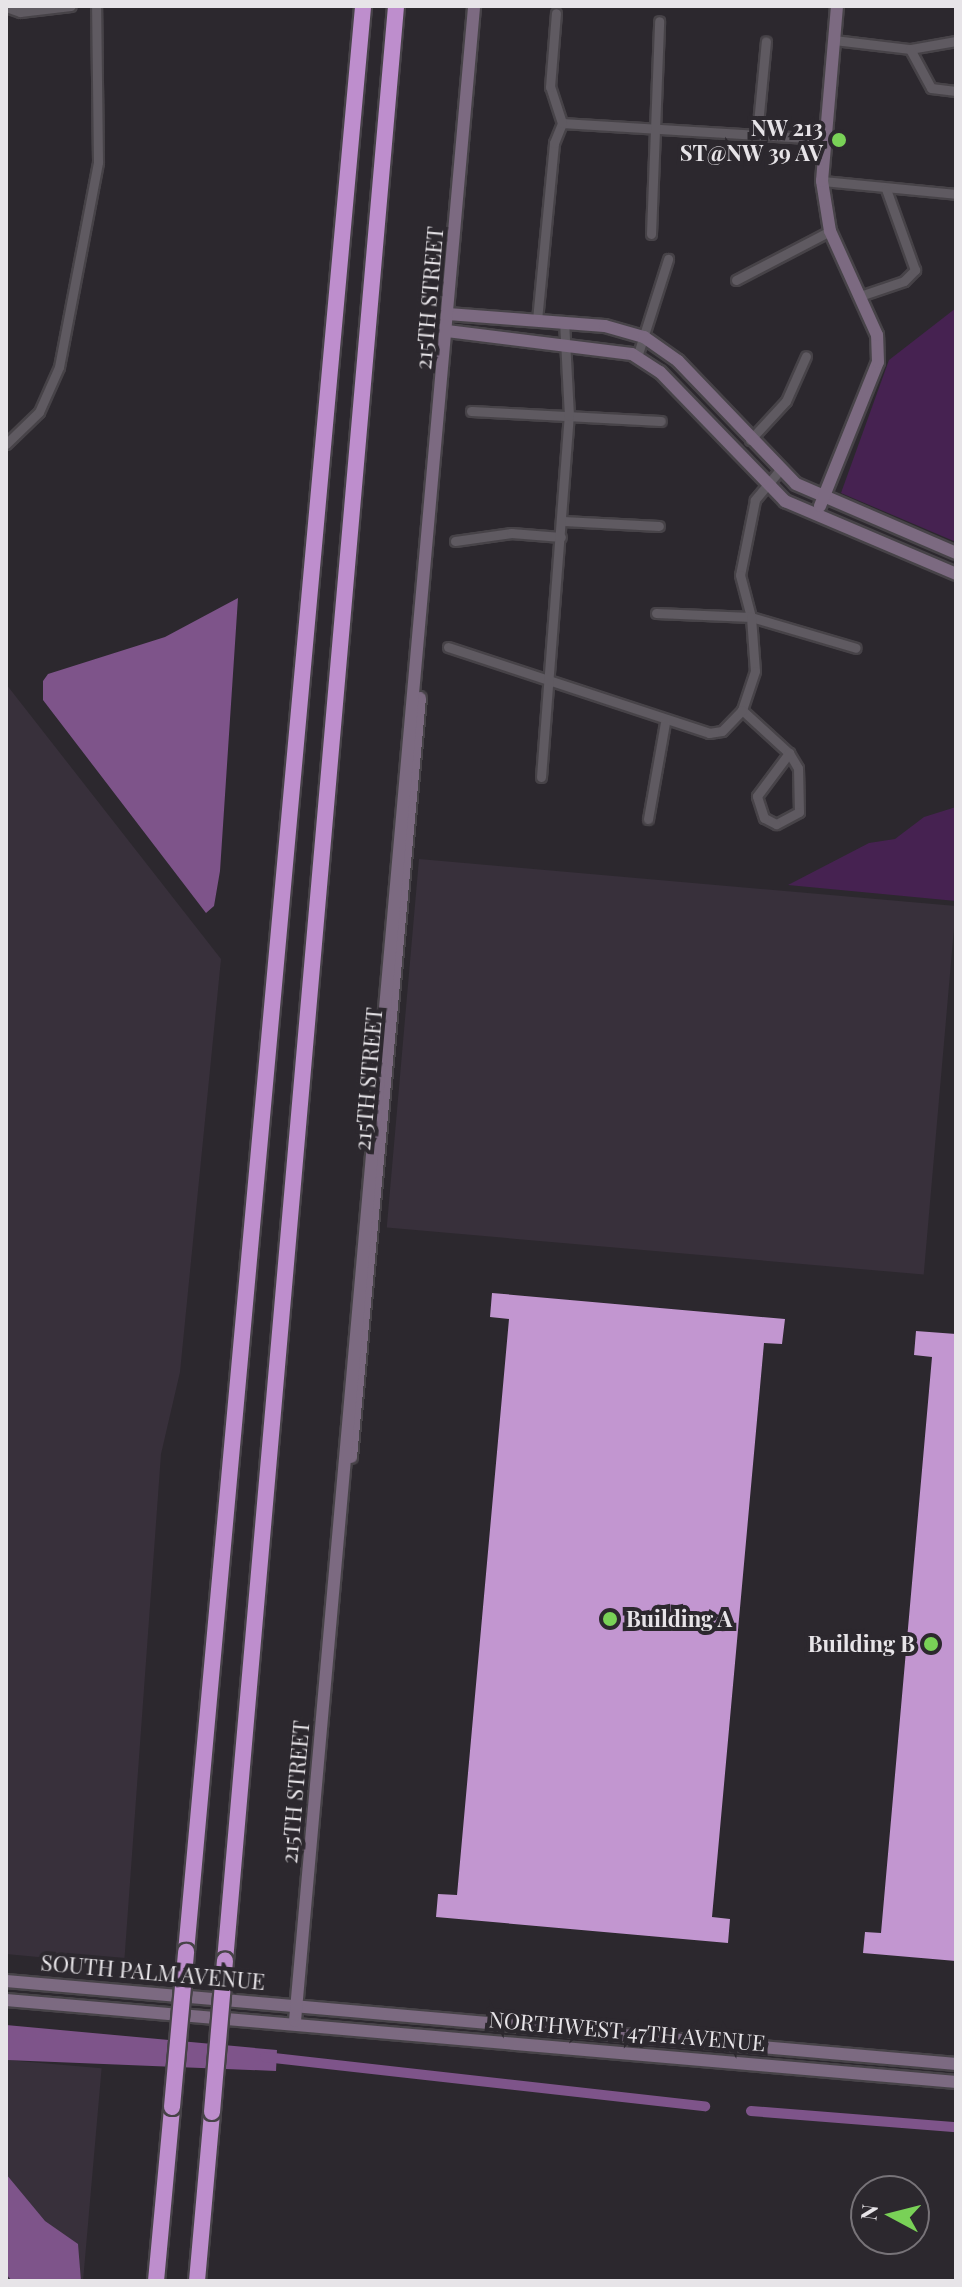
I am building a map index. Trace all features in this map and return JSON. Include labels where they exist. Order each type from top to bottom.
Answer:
[{"type":"highway","points":[[156,2281],[363,6]]},
{"type":"highway","points":[[197,2281],[396,6]]},
{"type":"street","points":[[8,9],[71,6]]},
{"type":"street","points":[[6,444],[16,438],[39,412],[59,367],[93,191],[102,97],[96,6]]},
{"type":"street","name":"215TH STREET","points":[[295,2021],[474,6]]},
{"type":"street","points":[[814,516],[824,499],[878,362],[877,335],[830,231],[822,181],[837,6]]},
{"type":"street","points":[[537,320],[554,143],[562,123],[550,87],[556,13]]},
{"type":"street","points":[[651,234],[659,126],[659,21]]},
{"type":"street","points":[[834,40],[936,50],[956,41]]},
{"type":"street","points":[[757,134],[766,41]]},
{"type":"street","points":[[910,49],[931,88],[956,91]]},
{"type":"street","points":[[562,123],[659,126],[824,139]]},
{"type":"street","points":[[822,181],[956,194]]},
{"type":"street","points":[[860,296],[904,281],[915,270],[886,189]]},
{"type":"street","points":[[736,280],[830,231]]},
{"type":"street","points":[[637,357],[668,259]]},
{"type":"street","points":[[448,314],[564,322],[644,337],[678,361],[779,471],[824,499],[956,553]]},
{"type":"street","points":[[541,777],[569,416],[564,322]]},
{"type":"street","points":[[447,331],[564,341],[637,357],[660,372],[767,486],[814,516],[956,574]]},
{"type":"street","points":[[750,440],[786,401],[806,356]]},
{"type":"street","points":[[471,411],[661,421]]},
{"type":"street","points":[[448,647],[549,678],[665,723],[709,733],[722,731],[742,710],[755,671],[751,617],[740,575],[755,500],[779,471]]},
{"type":"street","points":[[563,521],[659,526]]},
{"type":"street","points":[[455,541],[511,533],[561,537]]},
{"type":"street","points":[[656,613],[751,617],[856,648]]},
{"type":"street","points":[[742,710],[789,753],[798,768],[799,812],[776,824],[764,818],[757,796],[789,753]]},
{"type":"street","points":[[648,819],[665,723]]},
{"type":"street","name":"SOUTH PALM AVENUE","points":[[6,1981],[296,2004]]},
{"type":"street","name":"SOUTH PALM AVENUE","points":[[6,2000],[295,2021]]},
{"type":"street","name":"NORTHWEST 47TH AVENUE","points":[[296,2004],[956,2064]]},
{"type":"street","name":"NORTHWEST 47TH AVENUE","points":[[295,2021],[956,2082]]},
{"type":"shaded area","points":[[956,308],[956,542],[841,493],[889,360]]},
{"type":"shaded area","points":[[238,598],[220,871],[214,906],[206,913],[43,700],[43,681],[48,674],[165,637]]},
{"type":"shaded area","points":[[6,684],[221,959],[180,1372],[161,1454],[124,1965],[6,1954]]},
{"type":"shaded area","points":[[956,807],[956,901],[788,885],[869,843],[895,839],[924,817]]},
{"type":"shaded area","points":[[419,859],[956,906],[924,1275],[387,1228]]},
{"type":"shaded area","points":[[6,2025],[277,2050],[276,2071],[6,2060]]},
{"type":"shaded area","points":[[6,2060],[102,2068],[83,2281],[6,2281]]},
{"type":"shaded area","points":[[6,2174],[45,2221],[78,2244],[81,2281],[12,2281],[6,2274]]},
{"type":"building","name":"Building A","points":[[492,1293],[785,1319],[782,1344],[764,1343],[712,1917],[730,1919],[728,1943],[436,1917],[438,1894],[457,1895],[509,1319],[490,1317]]},
{"type":"building","name":"Building B","points":[[916,1331],[956,1334],[956,1961],[863,1953],[865,1932],[881,1933],[932,1357],[914,1355]]},
{"type":"waterway","points":[[265,2057],[705,2106]]},
{"type":"waterway","points":[[751,2111],[956,2127]]},
{"type":"place","name":"NW 213 ST@NW 39 AV","points":[[839,140]]},
{"type":"place","name":"Building A","points":[[610,1619]]},
{"type":"place","name":"Building B","points":[[931,1644]]}]
